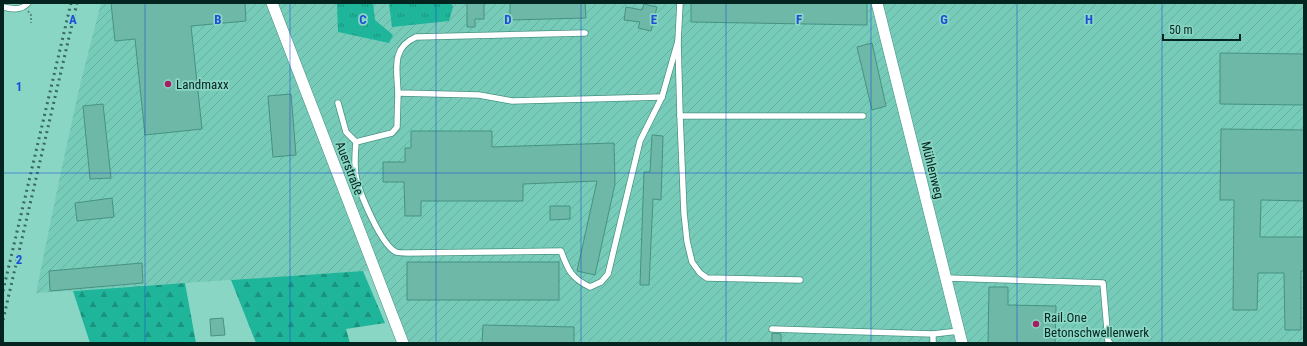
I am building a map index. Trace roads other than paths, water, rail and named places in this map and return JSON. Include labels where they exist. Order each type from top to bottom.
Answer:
[{"type":"street","name":"Auerstraße","points":[[272,3],[403,343]]},
{"type":"street","name":"Mühlenweg","points":[[876,3],[962,343]]},
{"type":"lane","points":[[680,3],[678,40],[684,213],[687,241],[692,262],[700,273],[707,278],[800,280]]},
{"type":"lane","points":[[3,6],[16,10],[27,5]]},
{"type":"lane","points":[[356,142],[392,133],[397,127],[397,59],[400,50],[406,42],[416,37],[585,33]]},
{"type":"lane","points":[[338,103],[346,132],[356,142],[356,177],[371,218],[386,242],[395,252],[561,251],[568,271],[578,281],[590,287],[601,282],[608,274],[640,141],[662,97],[678,40]]},
{"type":"lane","points":[[398,92],[479,95],[512,101],[662,97]]},
{"type":"lane","points":[[680,116],[863,116]]},
{"type":"lane","points":[[946,278],[1103,283],[1108,342],[1110,343]]},
{"type":"lane","points":[[772,329],[933,334],[959,331]]},
{"type":"lane","points":[[933,334],[933,343]]},
{"type":"railway","points":[[3,291],[71,3]]},
{"type":"railway","points":[[3,320],[77,3]]},
{"type":"place","name":"Landmaxx","points":[[168,84]]},
{"type":"place","name":"Rail.One Betonschwellenwerk","points":[[1036,324]]}]
